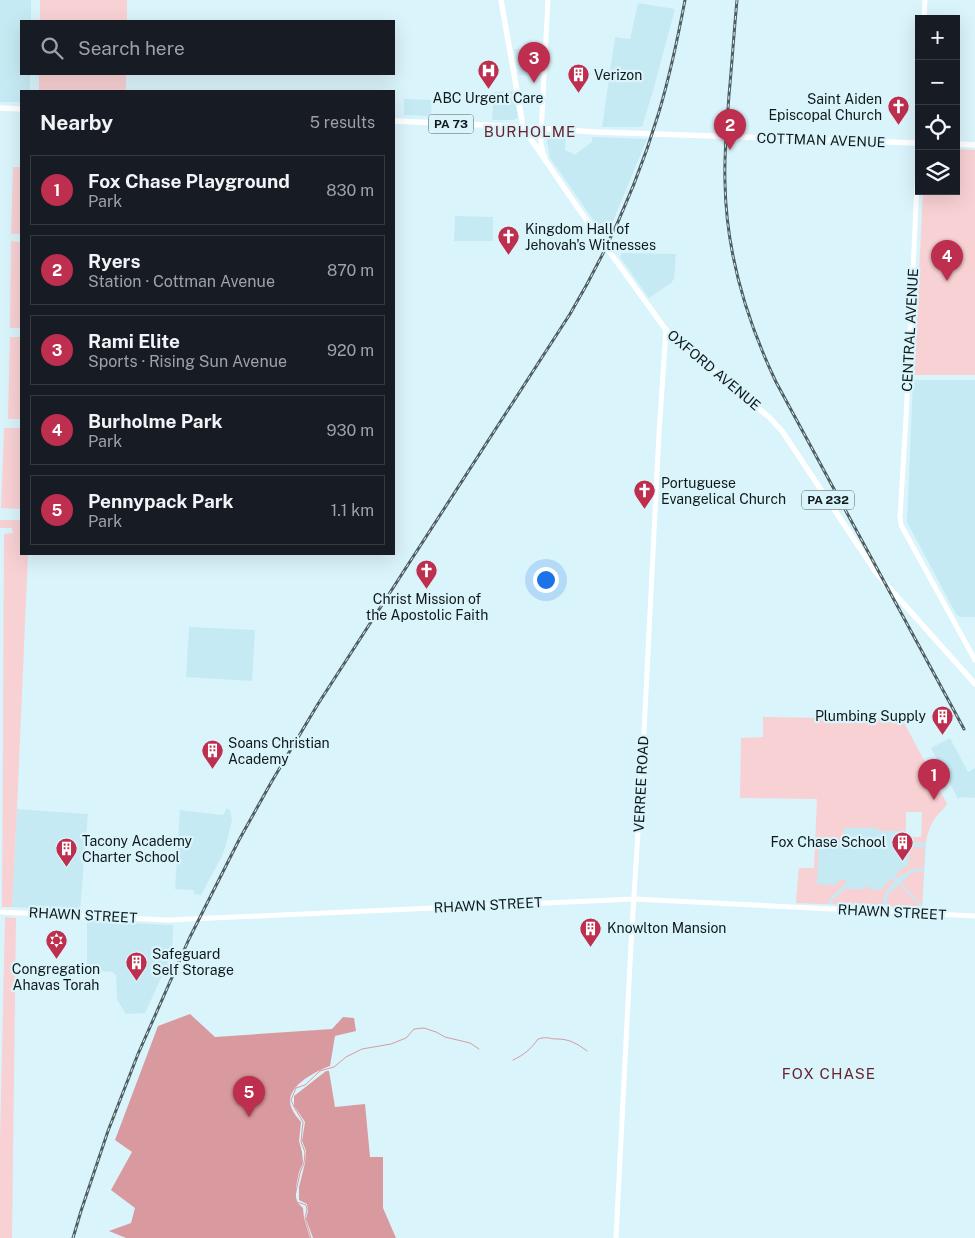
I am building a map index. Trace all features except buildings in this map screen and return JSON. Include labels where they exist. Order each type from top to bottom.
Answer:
[{"type":"main road","name":"OXFORD AVENUE","points":[[501,0],[523,127],[545,160],[666,330],[778,426],[877,574],[975,684]]},
{"type":"main road","points":[[545,160],[541,144],[541,128],[548,0]]},
{"type":"main road","points":[[924,15],[925,0]]},
{"type":"main road","points":[[0,108],[20,109]]},
{"type":"main road","name":"COTTMAN AVENUE","points":[[395,122],[915,143]]},
{"type":"main road","points":[[960,144],[975,145]]},
{"type":"main road","name":"CENTRAL AVENUE","points":[[919,150],[900,517],[902,525],[975,660]]},
{"type":"main road","name":"VERREE ROAD","points":[[616,1238],[666,330]]},
{"type":"main road","name":"RHAWN STREET","points":[[0,912],[169,920],[634,899],[975,916]]},
{"type":"shaded area","points":[[0,0],[31,0],[31,20],[20,20],[20,75],[30,75],[30,90],[20,90],[20,102],[0,102]]},
{"type":"shaded area","points":[[40,0],[127,0],[127,20],[40,20]]},
{"type":"shaded area","points":[[638,3],[675,9],[653,91],[642,127],[602,127],[615,37],[630,39]]},
{"type":"shaded area","points":[[514,49],[543,51],[541,76],[519,75]]},
{"type":"shaded area","points":[[39,75],[126,75],[126,90],[39,90]]},
{"type":"shaded area","points":[[513,91],[518,118],[513,120],[492,120],[494,92]]},
{"type":"shaded area","points":[[404,99],[432,100],[431,116],[404,115]]},
{"type":"shaded area","points":[[547,136],[566,136],[565,150],[574,155],[592,142],[592,137],[647,139],[606,238],[550,158]]},
{"type":"shaded area","points":[[960,149],[975,150],[975,375],[914,375],[923,195],[960,195]]},
{"type":"shaded area","points":[[13,167],[20,167],[20,234],[11,234]]},
{"type":"shaded area","points":[[455,216],[493,217],[493,241],[454,241]]},
{"type":"shaded area","points":[[11,241],[20,242],[20,328],[10,328]]},
{"type":"shaded area","points":[[622,253],[676,254],[674,279],[649,298],[620,257]]},
{"type":"shaded area","points":[[10,337],[20,337],[20,419],[8,419]]},
{"type":"shaded area","points":[[913,380],[975,380],[975,617],[961,617],[955,612],[907,522]]},
{"type":"shaded area","points":[[4,428],[20,428],[20,509],[1,508]]},
{"type":"shaded area","points":[[0,520],[20,520],[20,555],[28,555],[12,907],[2,907],[4,534],[13,533],[12,528],[0,528]]},
{"type":"shaded area","points":[[189,627],[255,630],[252,681],[186,677]]},
{"type":"shaded area","points":[[763,717],[902,719],[947,804],[932,823],[926,843],[906,842],[906,837],[921,837],[922,812],[906,812],[906,831],[879,831],[876,828],[844,828],[842,843],[819,843],[817,884],[835,885],[844,879],[845,884],[832,896],[828,904],[796,903],[799,868],[814,868],[817,799],[740,798],[741,738],[763,737]]},
{"type":"shaded area","points":[[950,738],[968,772],[975,768],[975,798],[962,797],[958,799],[931,748]]},
{"type":"shaded area","points":[[227,808],[230,810],[232,820],[226,845],[201,895],[194,894],[194,890],[175,889],[180,810],[223,815]]},
{"type":"shaded area","points":[[17,809],[88,814],[80,911],[12,907]]},
{"type":"shaded area","points":[[844,828],[877,828],[879,831],[906,831],[906,842],[926,843],[922,908],[796,903],[799,868],[814,869],[816,843],[842,843]]},
{"type":"shaded area","points":[[910,847],[925,847],[924,868],[910,871],[898,878],[895,875],[905,866],[908,866]]},
{"type":"shaded area","points":[[924,871],[922,906],[901,883],[911,873]]},
{"type":"shaded area","points":[[892,878],[895,880],[885,893],[882,906],[832,904],[833,899],[845,889],[865,889],[866,885],[868,885],[868,889],[882,890]]},
{"type":"shaded area","points":[[900,884],[920,908],[886,906],[888,894]]},
{"type":"shaded area","points":[[5,917],[16,918],[12,1238],[0,1238],[0,1141]]},
{"type":"shaded area","points":[[87,921],[173,925],[172,954],[145,1013],[126,1014],[117,1000],[116,975],[113,972],[87,970]]},
{"type":"shaded area","points":[[190,1014],[215,1037],[332,1029],[343,1017],[354,1018],[356,1031],[335,1036],[330,1066],[316,1072],[301,1082],[291,1094],[292,1109],[301,1122],[299,1141],[303,1163],[296,1187],[296,1201],[303,1208],[310,1238],[126,1238],[109,1231],[131,1223],[135,1208],[111,1190],[132,1152],[115,1140],[158,1026]]},
{"type":"shaded area","points":[[326,1071],[329,1071],[335,1107],[365,1104],[370,1157],[383,1157],[383,1208],[396,1238],[313,1238],[306,1219],[307,1204],[299,1200],[299,1187],[306,1151],[302,1141],[305,1122],[294,1106],[294,1096]]},
{"type":"waterway","points":[[311,1238],[305,1218],[306,1205],[297,1202],[295,1196],[305,1152],[301,1142],[303,1122],[291,1100],[296,1088],[305,1085],[320,1071],[334,1067],[346,1057],[362,1049],[391,1044],[406,1038],[414,1029],[424,1028],[445,1037],[470,1043],[479,1049]]},
{"type":"waterway","points":[[513,1060],[533,1046],[538,1039],[544,1038],[570,1041],[587,1051]]},
{"type":"railway","points":[[73,1238],[108,1131],[138,1054],[189,939],[239,840],[318,704],[570,314],[597,265],[632,190],[651,138],[674,56],[685,0]]},
{"type":"railway","points":[[737,0],[727,128],[725,182],[729,234],[747,309],[776,382],[964,729]]},
{"type":"place","name":"Rami Elite","points":[[534,83]]},
{"type":"place","name":"ABC Urgent Care","points":[[488,89]]},
{"type":"place","name":"Verizon","points":[[578,94]]},
{"type":"place","name":"Saint Aiden Episcopal Church","points":[[898,126]]},
{"type":"place","name":"Ryers","points":[[730,150]]},
{"type":"place","name":"Kingdom Hall of Jehovah's Witnesses","points":[[509,256]]},
{"type":"place","name":"Burholme Park","points":[[947,281]]},
{"type":"place","name":"Portuguese Evangelical Church","points":[[645,510]]},
{"type":"place","name":"Christ Mission of the Apostolic Faith","points":[[427,590]]},
{"type":"place","name":"Plumbing Supply","points":[[942,735]]},
{"type":"place","name":"Soans Christian Academy","points":[[212,770]]},
{"type":"place","name":"Fox Chase Playground","points":[[934,800]]},
{"type":"place","name":"Fox Chase School","points":[[902,861]]},
{"type":"place","name":"Tacony Academy Charter School","points":[[66,868]]},
{"type":"place","name":"Knowlton Mansion","points":[[591,947]]},
{"type":"place","name":"Congregation Ahavas Torah","points":[[56,960]]},
{"type":"place","name":"Safeguard Self Storage","points":[[136,981]]},
{"type":"place","name":"Pennypack Park","points":[[249,1117]]},
{"type":"district","name":"BURHOLME","points":[[530,132]]},
{"type":"district","name":"FOX CHASE","points":[[829,1074]]}]
